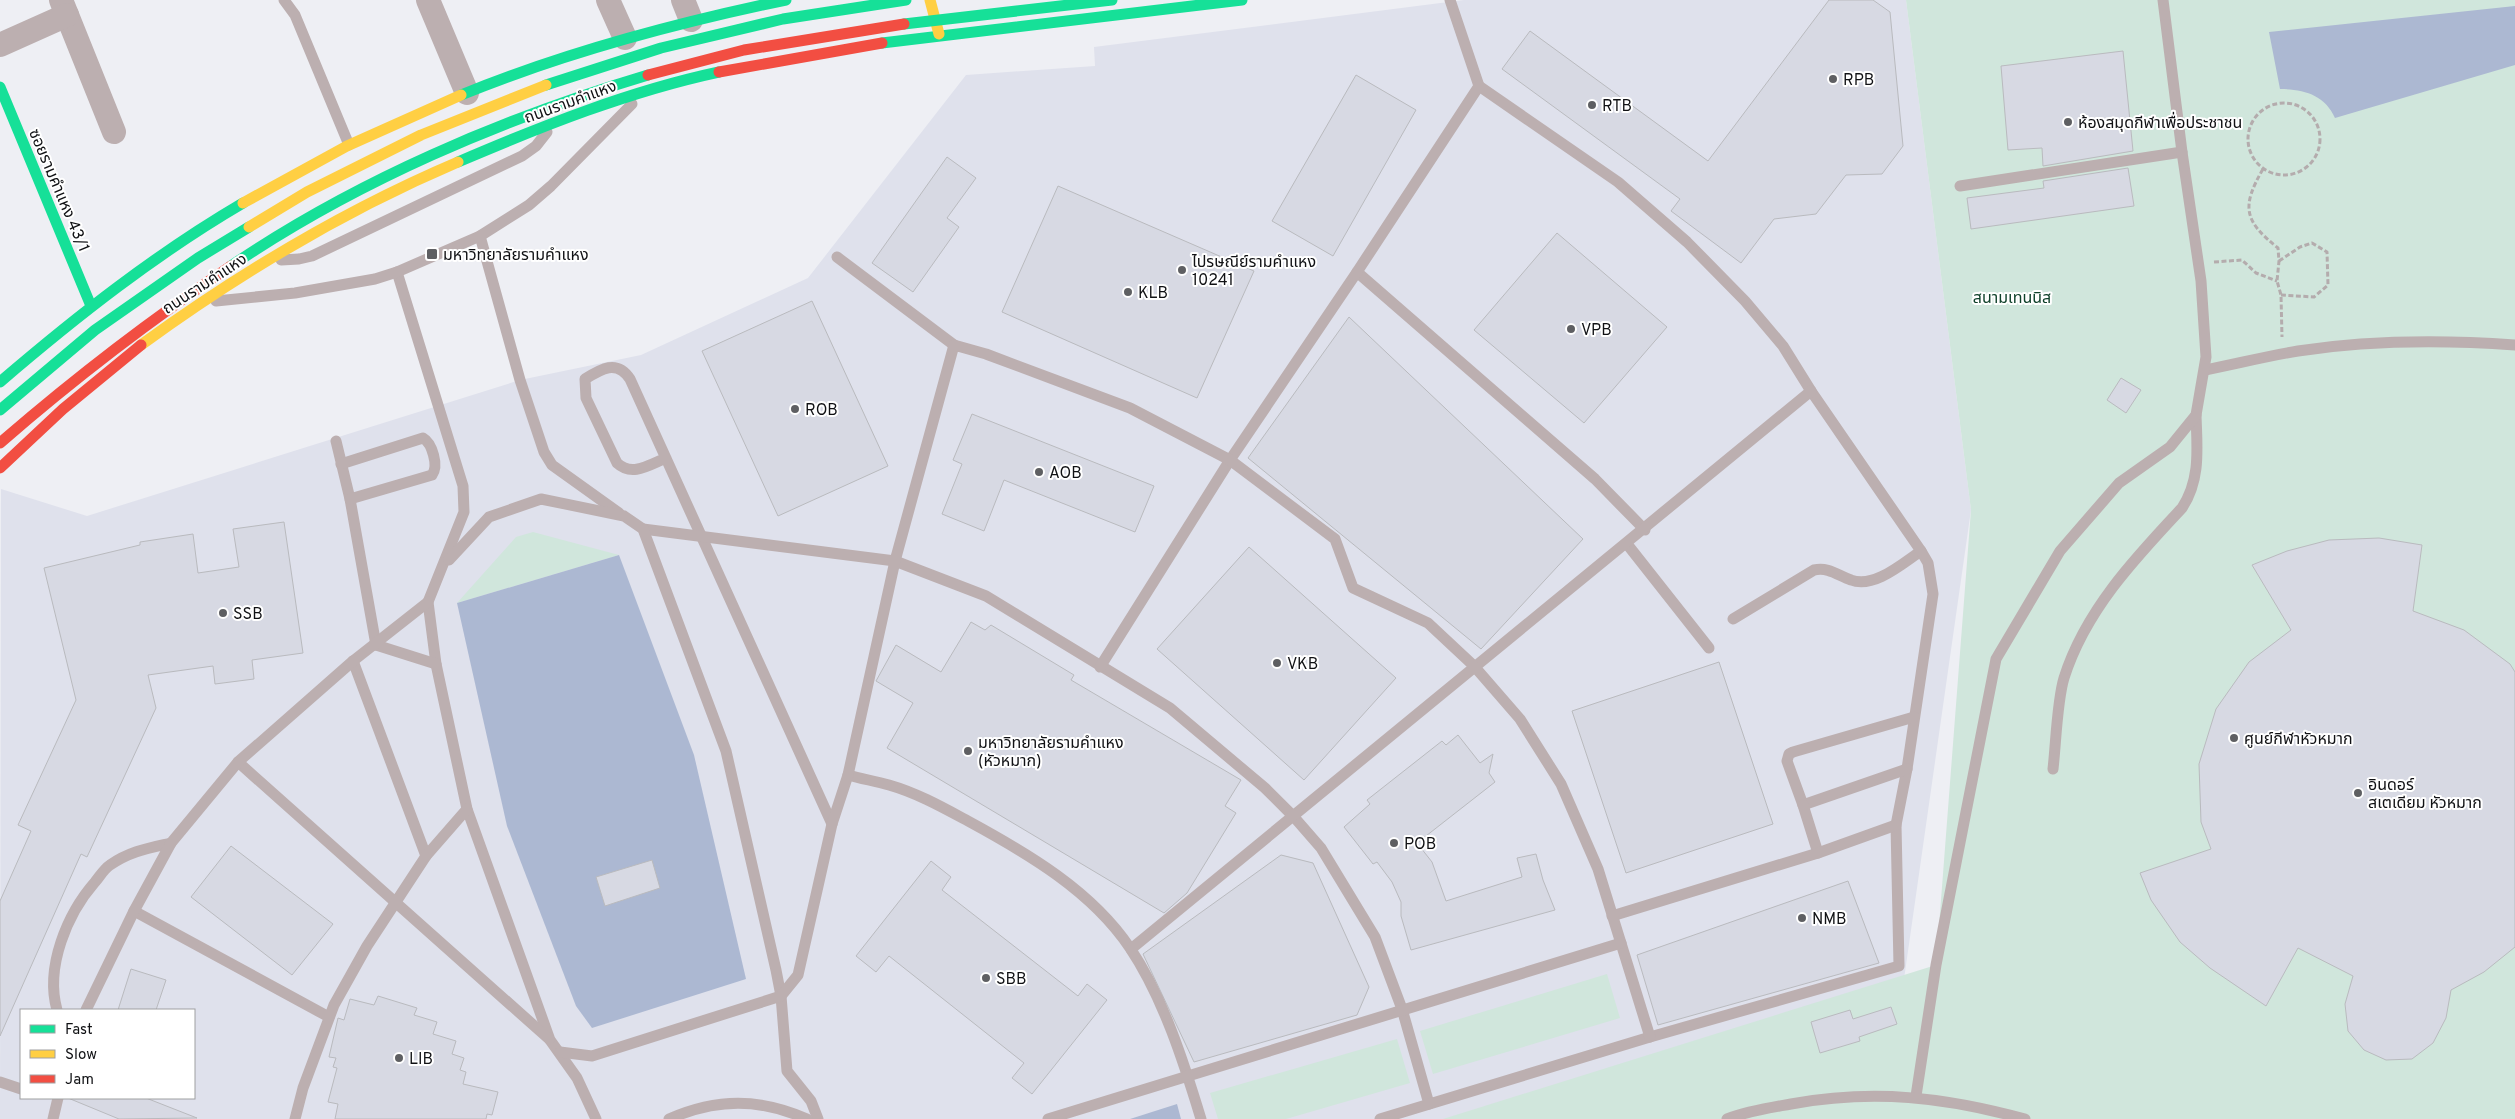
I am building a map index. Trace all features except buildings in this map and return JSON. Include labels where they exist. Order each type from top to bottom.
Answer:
[{"type":"main road","points":[[0,382],[91,306],[211,222],[274,184],[414,114],[467,92],[625,38],[687,10],[786,0]]},
{"type":"main road","points":[[869,0],[878,44]]},
{"type":"main road","name":"ถนนรามคำแหง","points":[[0,410],[36,378],[111,318],[203,254],[299,196],[387,152],[487,107],[584,72],[688,40],[792,18],[906,0]]},
{"type":"main road","points":[[930,0],[939,34]]},
{"type":"main road","points":[[1043,0],[1047,23]]},
{"type":"main road","points":[[1098,0],[1101,17]]},
{"type":"main road","name":"ถนนรามคำแหง","points":[[0,442],[53,395],[124,338],[217,272],[312,216],[398,172],[496,127],[590,93],[693,62],[788,42],[913,24],[1112,0]]},
{"type":"main road","name":"ถนนรามคำแหง","points":[[0,468],[68,402],[202,302],[270,259],[334,223],[441,170],[554,123],[644,92],[719,72],[939,34],[1242,0]]},
{"type":"main road","name":"ซอยรามคำแหง 43/1","points":[[0,87],[91,306]]},
{"type":"main road","points":[[0,442],[14,454]]},
{"type":"street","points":[[428,0],[467,92]]},
{"type":"street","points":[[608,0],[625,38]]},
{"type":"street","points":[[0,45],[64,8],[114,132]]},
{"type":"lane","points":[[284,0],[295,15],[349,146]]},
{"type":"lane","points":[[1380,1119],[1650,1037],[1899,966],[1896,825],[1907,769],[1933,594],[1928,563],[1921,551],[1811,392],[1783,346],[1745,301],[1686,242],[1618,182],[1479,86],[1450,0]]},
{"type":"lane","points":[[2053,769],[2064,679],[2082,637],[2112,588],[2182,508],[2192,493],[2197,460],[2196,415],[2206,358],[2199,265],[2182,152],[2163,0]]},
{"type":"lane","points":[[1100,667],[1230,460],[1357,272],[1479,86]]},
{"type":"lane","points":[[202,302],[323,290],[397,272],[480,236],[522,209],[551,186],[644,92]]},
{"type":"lane","points":[[270,259],[291,260],[312,256],[513,160],[536,146],[554,123]]},
{"type":"lane","points":[[1960,186],[2182,152]]},
{"type":"lane","points":[[480,236],[520,380],[544,452],[552,465],[643,530],[895,561],[986,596],[1170,708],[1265,788],[1321,848],[1375,938],[1402,1009],[1429,1104]]},
{"type":"lane","points":[[836,257],[954,345],[986,354],[1130,408],[1230,460],[1335,539],[1353,588],[1428,623],[1474,666],[1520,719],[1561,784],[1598,869],[1650,1037]]},
{"type":"lane","points":[[86,1009],[134,911],[172,843],[238,762],[353,661],[376,645],[428,602],[446,563],[464,512],[463,486],[397,272]]},
{"type":"lane","points":[[1357,272],[1595,479],[1645,530]]},
{"type":"lane","points":[[2205,370],[2282,354],[2365,344],[2425,341],[2515,344]]},
{"type":"lane","points":[[560,1052],[592,1056],[781,996],[798,975],[832,824],[848,776],[895,561],[954,345]]},
{"type":"lane","points":[[666,458],[636,470],[623,469],[617,463],[586,398],[585,379],[604,367],[613,366],[626,373],[666,458],[832,824]]},
{"type":"lane","points":[[1131,948],[1294,817],[1474,666],[1645,530],[1811,392]]},
{"type":"lane","points":[[1916,1096],[1936,965],[1996,659],[2060,551],[2118,483],[2170,447],[2196,415]]},
{"type":"lane","points":[[341,464],[423,438],[429,444],[432,455],[435,469],[432,475],[350,500]]},
{"type":"lane","points":[[336,441],[350,500],[376,645]]},
{"type":"lane","points":[[446,563],[489,517],[541,500],[624,516]]},
{"type":"lane","points":[[643,530],[726,751],[781,996],[787,1071],[811,1101],[818,1119]]},
{"type":"lane","points":[[1627,544],[1709,648]]},
{"type":"lane","points":[[1733,619],[1814,570],[1827,568],[1852,581],[1866,582],[1877,579],[1921,551]]},
{"type":"lane","points":[[428,602],[436,664],[468,810],[550,1040]]},
{"type":"lane","points":[[376,645],[436,664]]},
{"type":"lane","points":[[353,661],[426,856]]},
{"type":"lane","points":[[1818,853],[1788,766],[1789,754],[1914,717]]},
{"type":"lane","points":[[238,762],[550,1040],[576,1078],[596,1119]]},
{"type":"lane","points":[[1803,805],[1907,769]]},
{"type":"lane","points":[[848,776],[889,785],[928,800],[1012,845],[1085,897],[1131,948],[1157,999],[1188,1077],[1201,1119]]},
{"type":"lane","points":[[295,1119],[303,1088],[329,1017],[367,946],[426,856],[468,810]]},
{"type":"lane","points":[[1612,916],[1818,853],[1896,825]]},
{"type":"lane","points":[[58,1009],[55,973],[64,930],[83,896],[108,866],[136,850],[172,843]]},
{"type":"lane","points":[[134,911],[329,1017]]},
{"type":"lane","points":[[1048,1119],[1621,943]]},
{"type":"lane","points":[[0,1082],[20,1089]]},
{"type":"lane","points":[[1727,1119],[1747,1112],[1831,1096],[1916,1096],[1975,1105],[2025,1119]]},
{"type":"lane","points":[[53,1119],[54,1099]]},
{"type":"lane","points":[[669,1119],[695,1108],[740,1102],[786,1109],[807,1119]]},
{"type":"path","points":[[2278,102],[2290,102],[2301,106],[2310,113],[2319,128],[2320,146],[2316,156],[2309,166],[2293,174],[2274,174],[2263,169],[2254,160],[2248,149],[2247,137],[2250,125],[2256,114],[2266,106],[2278,102]]},
{"type":"path","points":[[2263,169],[2251,189],[2248,215],[2259,233],[2278,248],[2279,261],[2276,281],[2281,295],[2282,354]]},
{"type":"path","points":[[2279,261],[2300,247],[2312,243],[2327,252],[2329,268],[2328,285],[2314,297],[2281,295]]},
{"type":"path","points":[[2199,265],[2223,260],[2242,260],[2256,274],[2276,281]]},
{"type":"shaded area","name":"มหาวิทยาลัยรามคำแหง (หัวหมาก)","points":[[1464,0],[1906,0],[1971,510],[1903,986],[1454,1119],[0,1119],[1,489],[87,516],[520,380],[641,355],[808,278],[966,75],[1095,66],[1094,47]]},
{"type":"green space","name":"ศูนย์กีฬาหัวหมาก","points":[[1906,0],[2515,0],[2515,1119],[1443,1119],[1936,965],[1971,510]]},
{"type":"green space","points":[[533,532],[619,555],[457,603],[516,537]]},
{"type":"green space","points":[[1607,974],[1620,1018],[1433,1074],[1420,1031]]},
{"type":"green space","points":[[1397,1039],[1410,1083],[1286,1119],[1218,1119],[1210,1093]]},
{"type":"water","points":[[2515,6],[2515,65],[2335,118],[2326,104],[2313,95],[2297,90],[2280,89],[2269,32]]},
{"type":"water","points":[[619,555],[694,755],[746,979],[592,1028],[576,1006],[507,826],[457,603]]},
{"type":"water","points":[[1177,1104],[1181,1119],[1130,1119]]},
{"type":"traffic: fast","points":[[461,95],[540,65],[621,40],[703,18],[786,0]]},
{"type":"traffic: fast","points":[[546,85],[661,48],[783,19],[906,0]]},
{"type":"traffic: fast","points":[[904,24],[1112,0]]},
{"type":"traffic: fast","points":[[882,43],[1242,0]]},
{"type":"traffic: fast","points":[[458,162],[522,135],[619,99],[719,72]]},
{"type":"traffic: fast","points":[[231,266],[329,206],[432,155],[540,111],[648,75]]},
{"type":"traffic: fast","points":[[0,87],[91,306]]},
{"type":"traffic: fast","points":[[0,382],[58,333],[118,287],[179,243],[243,203]]},
{"type":"traffic: fast","points":[[0,410],[95,330],[198,258],[249,227]]},
{"type":"traffic: slow","points":[[930,0],[939,34]]},
{"type":"traffic: slow","points":[[249,227],[307,192],[421,135],[546,85]]},
{"type":"traffic: slow","points":[[243,203],[347,146],[461,95]]},
{"type":"traffic: slow","points":[[141,345],[178,318],[294,244],[375,201],[458,162]]},
{"type":"traffic: jam","points":[[648,75],[744,50],[904,24]]},
{"type":"traffic: jam","points":[[719,72],[882,43]]},
{"type":"traffic: jam","points":[[0,443],[113,351],[231,266]]},
{"type":"traffic: jam","points":[[0,468],[63,409],[141,345]]},
{"type":"place","name":"RPB","points":[[1833,79]]},
{"type":"place","name":"RTB","points":[[1592,105]]},
{"type":"place","name":"ห้องสมุดกีฬาเพื่อประชาชน","points":[[2068,122]]},
{"type":"place","name":"มหาวิทยาลัยรามคำแหง","points":[[432,254]]},
{"type":"place","name":"ไปรษณีย์รามคำแหง 10241","points":[[1182,270]]},
{"type":"place","name":"KLB","points":[[1128,292]]},
{"type":"place","name":"VPB","points":[[1571,329]]},
{"type":"place","name":"ROB","points":[[795,409]]},
{"type":"place","name":"AOB","points":[[1039,472]]},
{"type":"place","name":"SSB","points":[[223,613]]},
{"type":"place","name":"VKB","points":[[1277,663]]},
{"type":"place","name":"ศูนย์กีฬาหัวหมาก","points":[[2234,738]]},
{"type":"place","name":"มหาวิทยาลัยรามคำแหง (หัวหมาก)","points":[[968,751]]},
{"type":"place","name":"อินดอร์ สเตเดียม หัวหมาก","points":[[2358,793]]},
{"type":"place","name":"POB","points":[[1394,843]]},
{"type":"place","name":"NMB","points":[[1802,918]]},
{"type":"place","name":"SBB","points":[[986,978]]},
{"type":"place","name":"LIB","points":[[399,1058]]},
{"type":"park label","name":"สนามเทนนิส","points":[[2012,297]]}]
